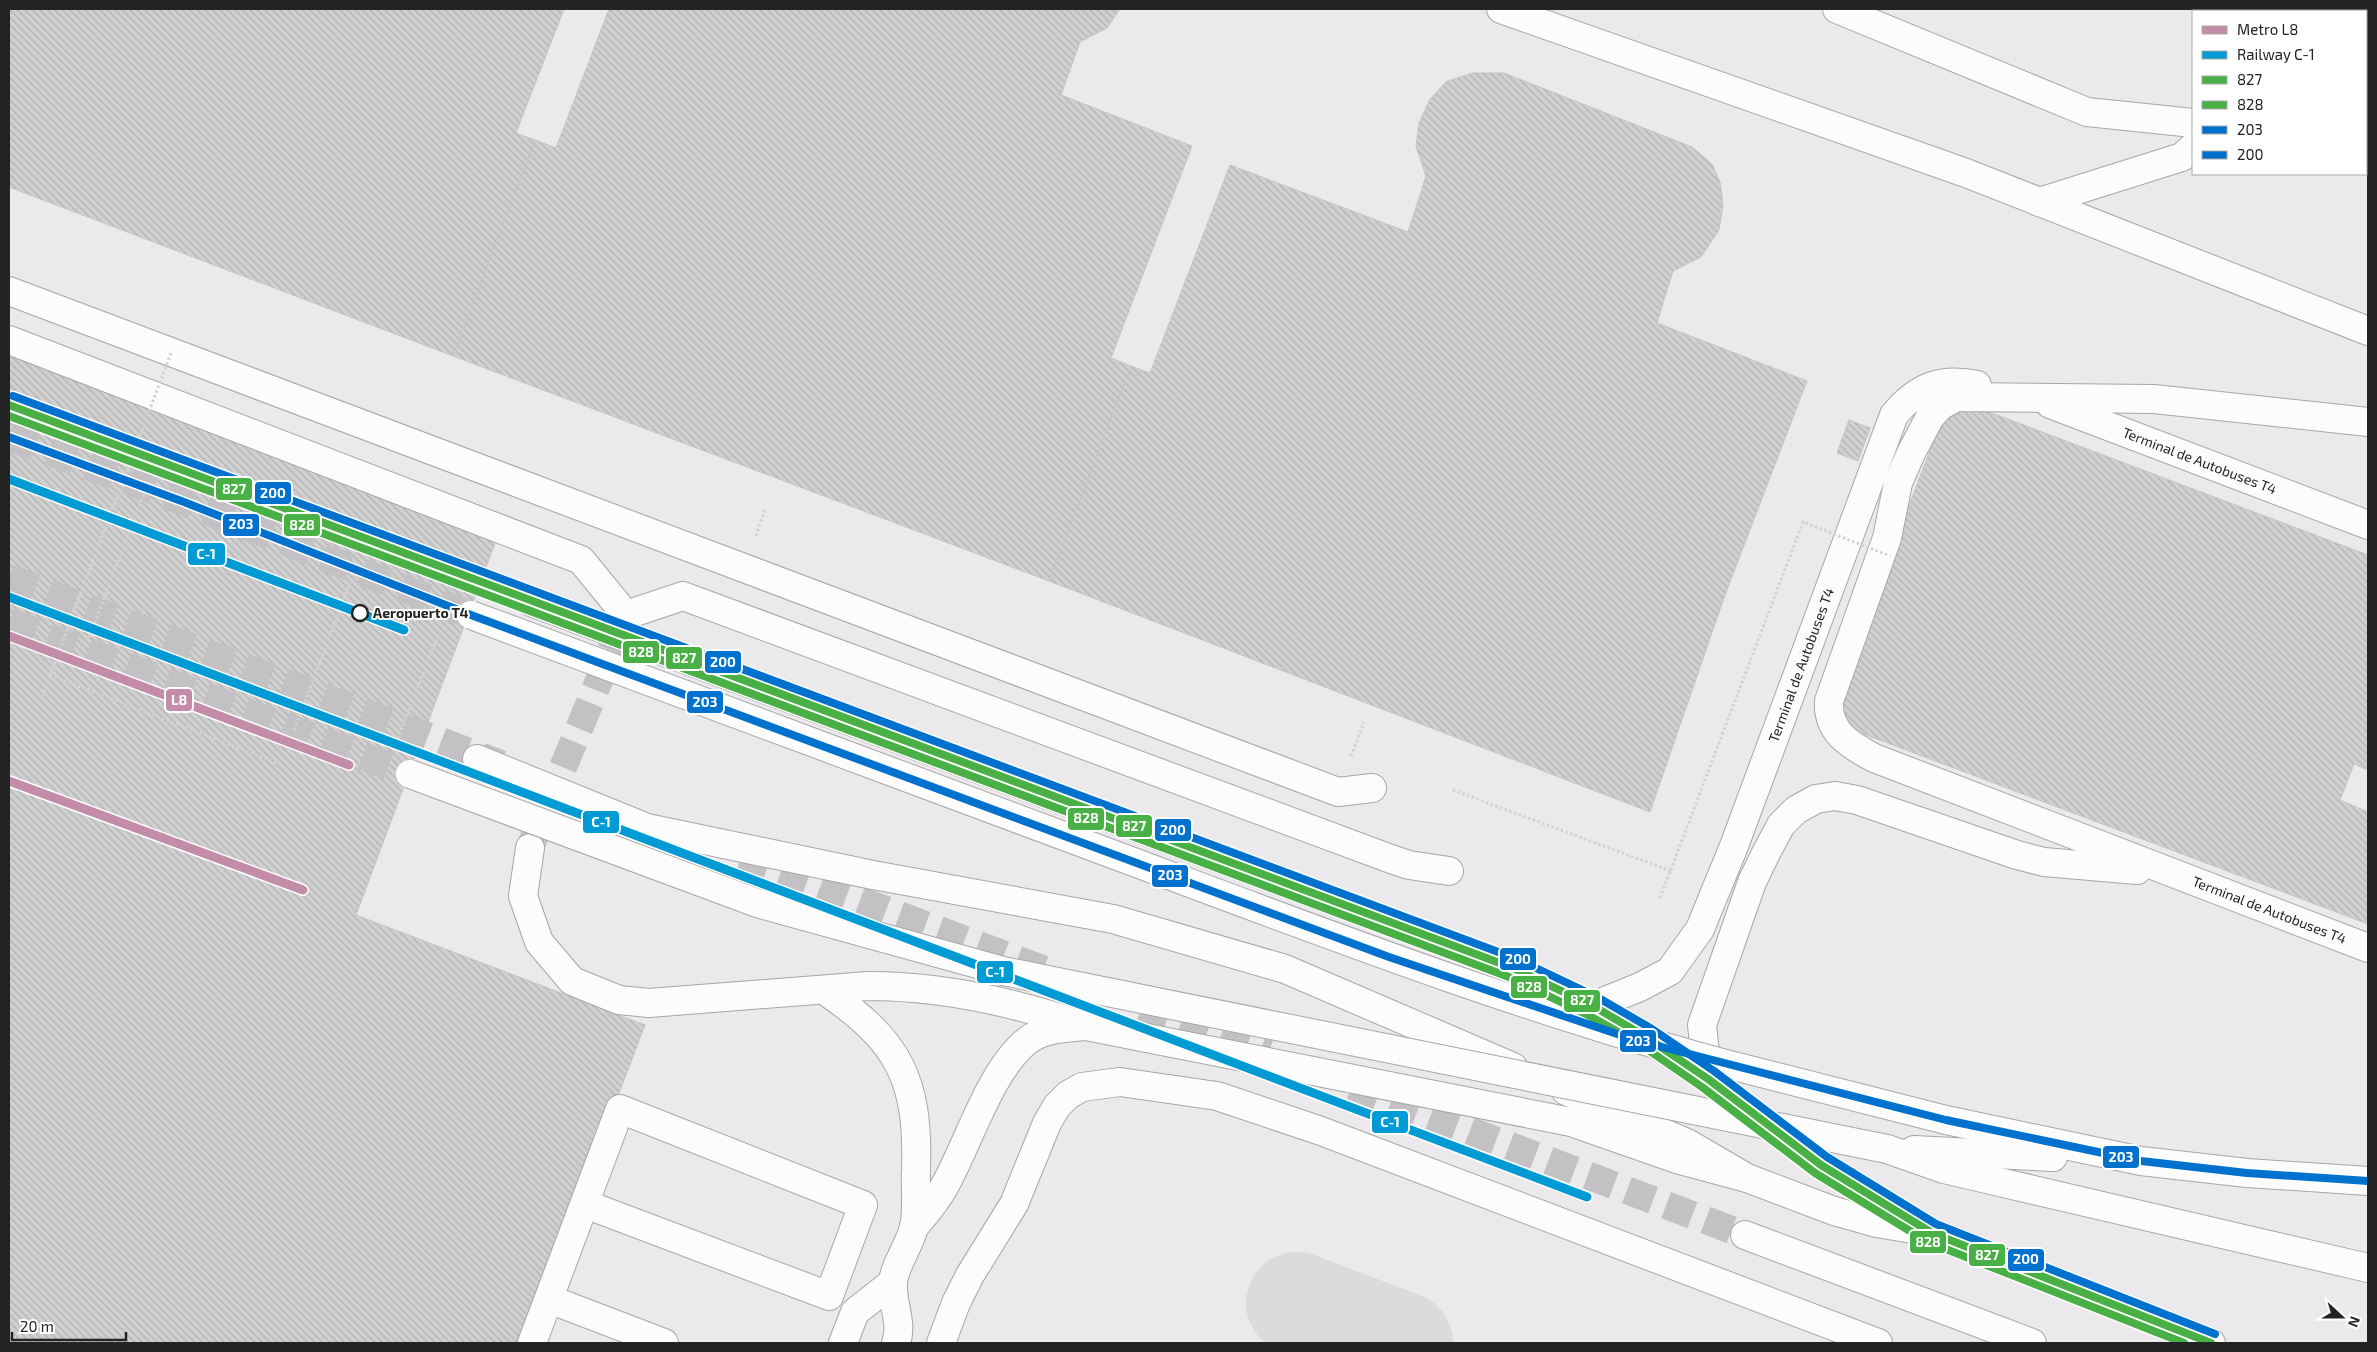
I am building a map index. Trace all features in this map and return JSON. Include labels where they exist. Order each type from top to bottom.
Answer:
[{"type":"street","points":[[1501,9],[1966,173],[2368,331]]},
{"type":"street","points":[[1837,9],[2087,112],[2192,123]]},
{"type":"street","points":[[2039,202],[2182,157],[2192,148]]},
{"type":"street","points":[[9,291],[1338,792],[1372,788]]},
{"type":"street","points":[[9,340],[581,560],[626,615],[683,596],[1391,859],[1409,865],[1449,871]]},
{"type":"street","name":"Terminal de Autobuses T4","points":[[1593,1006],[1640,987],[1670,971],[1700,929],[1734,846],[1894,415],[1908,398],[1932,385],[1962,382],[2032,397],[2368,525]]},
{"type":"street","name":"Terminal de Autobuses T4","points":[[2368,422],[2154,399],[1957,397],[1940,406],[1925,425],[1898,483],[1887,538],[1829,700],[1828,712],[1837,732],[1844,740],[1874,758],[2368,948]]},
{"type":"street","points":[[531,602],[1504,964],[1593,1006],[1708,1079],[1821,1165],[1932,1232],[2211,1343]]},
{"type":"street","points":[[471,615],[1389,957],[1550,1013],[1635,1040],[1946,1120],[2141,1160],[2247,1174],[2368,1180]]},
{"type":"street","points":[[477,759],[647,828],[872,875],[1113,919],[1285,969],[1687,1143],[1747,1178]]},
{"type":"street","points":[[410,774],[758,903],[1003,971],[1945,1160],[2368,1268]]},
{"type":"street","name":"Terminal de Autobuses T4","points":[[1708,1079],[1702,1025],[1752,882],[1781,825],[1796,810],[1816,799],[1835,796],[1857,800],[1991,848],[2044,862],[2170,873]]},
{"type":"street","points":[[530,848],[523,896],[539,942],[572,981],[619,1000],[649,1003],[895,986],[946,991],[1020,1006],[1086,1026],[1539,1114],[1604,1132],[1680,1160],[1747,1178],[1834,1211],[1877,1223],[1932,1232]]},
{"type":"street","points":[[824,990],[871,1025],[886,1043],[907,1080],[912,1098],[917,1138],[914,1227]]},
{"type":"street","points":[[843,1343],[855,1312],[892,1283],[914,1227],[944,1188],[991,1090],[1014,1053],[1028,1040],[1046,1032],[1086,1026]]},
{"type":"street","points":[[941,1343],[956,1303],[970,1275],[1014,1204],[1047,1123],[1058,1106],[1068,1095],[1082,1087],[1120,1082],[1217,1096],[1321,1130],[1878,1343]]},
{"type":"street","points":[[532,1343],[620,1109],[863,1205],[829,1296],[585,1204]]},
{"type":"street","points":[[1945,1160],[2028,1156],[2141,1160]]},
{"type":"street","points":[[1745,1235],[2032,1343]]},
{"type":"street","points":[[892,1283],[900,1332],[896,1343]]},
{"type":"street","points":[[549,1300],[664,1343]]},
{"type":"path","points":[[42,697],[171,353]]},
{"type":"path","points":[[84,651],[146,488]]},
{"type":"path","points":[[1660,898],[1803,522],[1890,556]]},
{"type":"path","points":[[294,730],[355,570]]},
{"type":"path","points":[[395,748],[442,624]]},
{"type":"path","points":[[50,675],[280,764]]},
{"type":"path","points":[[1453,790],[1671,871]]},
{"type":"building","points":[[9,9],[564,9],[516,133],[535,140],[453,356],[9,187]]},
{"type":"building","points":[[609,9],[1120,9],[1107,28],[1080,42],[1061,95],[1192,146],[1111,358],[1131,366],[1049,581],[453,356],[535,140],[556,148]]},
{"type":"building","points":[[1473,73],[1504,73],[1692,147],[1712,164],[1720,182],[1723,205],[1719,230],[1701,257],[1673,271],[1657,323],[1807,381],[1725,595],[1650,812],[1049,581],[1131,366],[1150,373],[1230,165],[1408,232],[1426,176],[1416,146],[1419,123],[1430,99],[1447,81]]},
{"type":"building","points":[[9,352],[497,538],[356,915],[645,1025],[524,1343],[9,1343]]},
{"type":"building","points":[[1968,404],[2368,555],[2368,770],[2354,764],[2340,800],[2368,812],[2368,924],[1845,727],[1837,719],[1890,556],[1943,416]]},
{"type":"building","points":[[1849,420],[1870,428],[1858,461],[1837,453]]},
{"type":"taxiway","points":[[1297,1303],[1402,1343]]},
{"type":"tunnel","points":[[9,405],[531,602]]},
{"type":"tunnel","points":[[9,437],[184,502],[471,615]]},
{"type":"tunnel","points":[[9,578],[501,764]]},
{"type":"tunnel","points":[[531,845],[626,615]]},
{"type":"tunnel","points":[[9,622],[410,774]]},
{"type":"tunnel","points":[[742,856],[1053,973]]},
{"type":"tunnel","points":[[1142,1007],[1268,1054]]},
{"type":"tunnel","points":[[1352,1086],[1745,1235]]},
{"type":"metro line","name":"L8","points":[[9,636],[349,765]]},
{"type":"metro line","name":"L8","points":[[9,781],[303,890]]},
{"type":"rail line","name":"C-1","points":[[9,479],[404,630]]},
{"type":"rail line","name":"C-1","points":[[9,597],[1587,1197]]},
{"type":"transit line","name":"200","points":[[13,396],[1517,959],[1597,997],[1652,1029],[1714,1071],[1827,1157],[1936,1224],[2215,1334]]},
{"type":"transit line","name":"827","points":[[9,405],[1513,968],[1593,1006],[1646,1037],[1708,1079],[1821,1165],[1932,1233],[2211,1343]]},
{"type":"transit line","name":"828","points":[[9,416],[1509,977],[1588,1015],[1641,1045],[1702,1087],[1815,1173],[1928,1242],[2184,1343]]},
{"type":"transit line","name":"203","points":[[9,437],[184,502],[471,615],[1389,957],[1635,1040],[1946,1120],[2141,1161],[2247,1173],[2368,1181]]},
{"type":"place","name":"Aeropuerto T4","points":[[360,613]]}]
